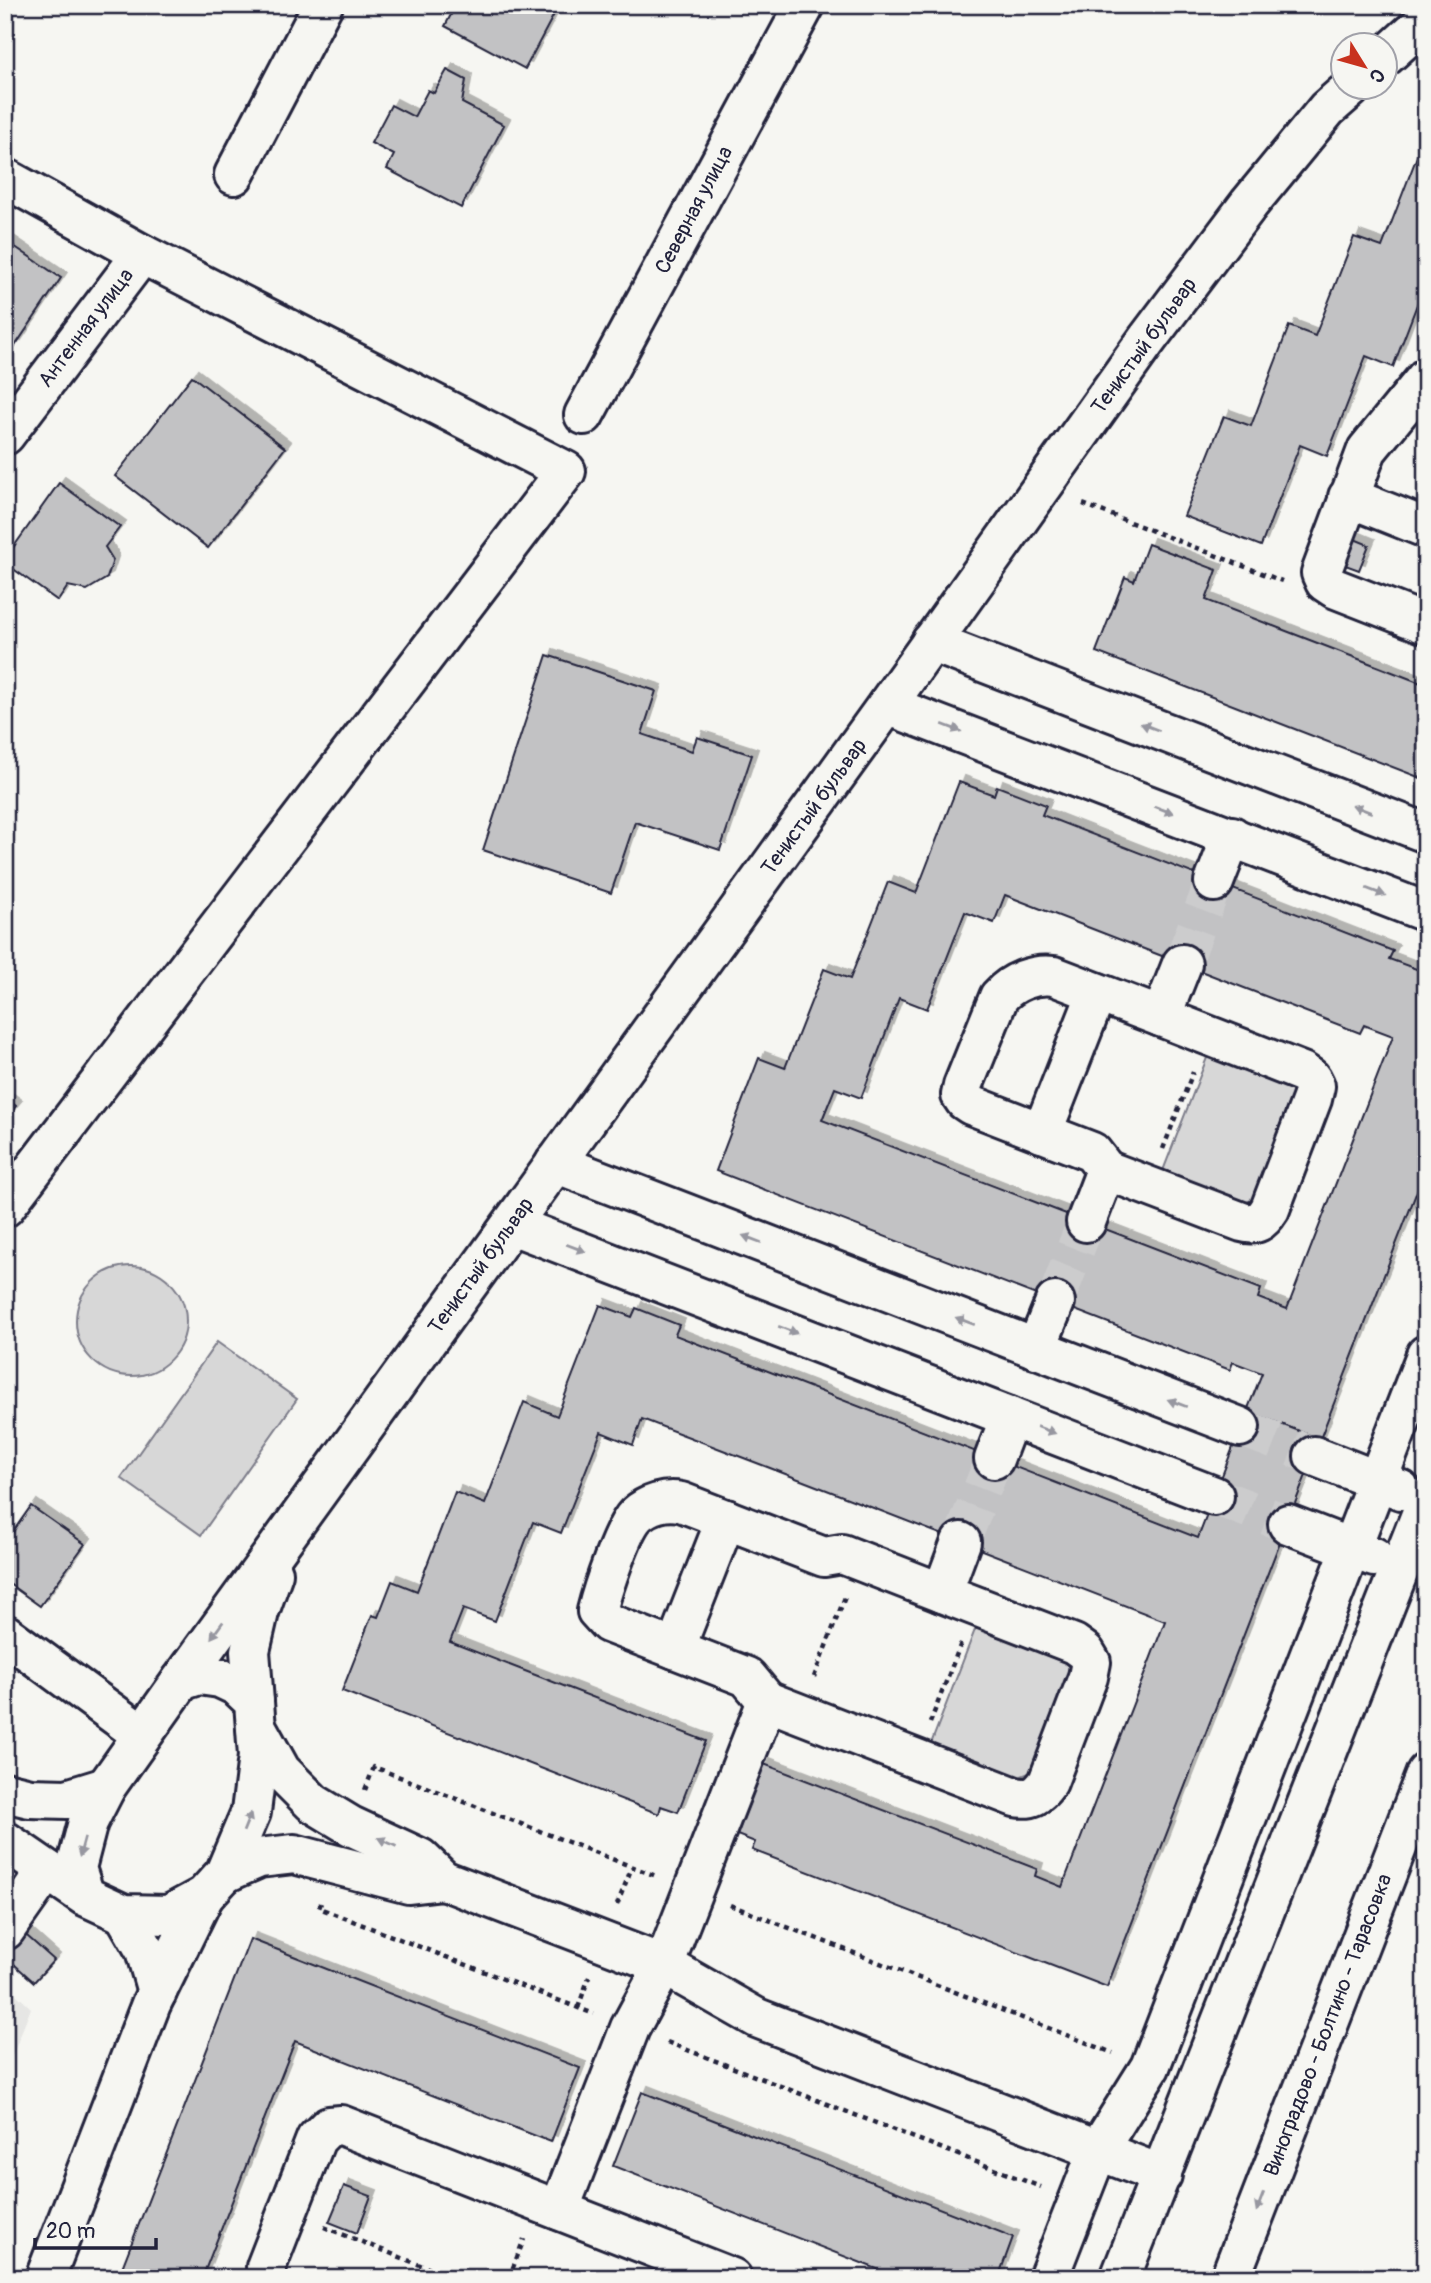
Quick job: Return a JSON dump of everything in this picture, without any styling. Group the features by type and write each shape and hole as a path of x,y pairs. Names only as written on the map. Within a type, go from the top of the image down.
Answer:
{"street":[{"path":"234,175 323,5"},
{"name":"Северная улица","path":"584,415 805,5"},
{"path":"1400,43 1426,20"},
{"name":"Тенистый бульвар","path":"85,1896 76,1868 88,1822 106,1787 141,1734 512,1225 1146,341 1248,204 1335,102"},
{"path":"5,178 142,254 566,471 5,1207"},
{"name":"Антенная улица","path":"5,435 142,254"},
{"path":"1426,378 1367,450 1321,573 1325,582 1334,588 1426,624"},
{"path":"1348,497 1426,527"},
{"path":"931,642 1426,833"},
{"path":"887,705 1426,912"},
{"path":"1214,882 1232,836"},
{"path":"1161,1017 1182,964"},
{"path":"1042,974 1097,993 1302,1072 1311,1078 1315,1086 1264,1220 1253,1225 1106,1170 1093,1152 965,1101 961,1095 995,1005 1004,990 1042,974"},
{"path":"1042,1133 1097,993"},
{"path":"555,1163 1240,1427"},
{"path":"1086,1222 1106,1170"},
{"path":"512,1225 1214,1496"},
{"path":"1036,1349 1055,1302"},
{"path":"1048,2278 1098,2150 1150,2067 1426,1355"},
{"path":"994,1459 1010,1417"},
{"path":"1120,2278 1426,1501 1314,1456"},
{"path":"669,1500 726,1519 824,1557 842,1554 1074,1644 1086,1652 1091,1662 1088,1677 1048,1782 1040,1794 1028,1799 1015,1797 783,1707 747,1677 608,1623 597,1611 627,1529 635,1516 646,1508 669,1500"},
{"path":"675,1649 726,1519"},
{"path":"1287,1524 1400,1568"},
{"name":"Тенистый бульвар","path":"45,2278 157,1992 251,1812 258,1756 250,1651 259,1612 286,1535"},
{"path":"959,1600 961,1542"},
{"path":"5,1634 141,1734"},
{"path":"181,1681 198,1675 220,1678 237,1686 255,1714 281,1771 313,1803 351,1826 420,1858 443,1880 664,1965 757,2018 1162,2175"},
{"path":"559,2210 630,2028 664,1965 693,1891 783,1707"},
{"name":"Виноградово - Болтино - Тарасовка","path":"1230,2278 1426,1773"},
{"path":"5,1792 30,1798 67,1799 106,1787"},
{"path":"5,1841 85,1896 124,1914 169,1915 214,1884 259,1858 294,1854 410,1884 443,1880"},
{"path":"5,1930 47,1870"},
{"path":"124,1914 145,1950 157,1992"},
{"path":"267,2278 266,2267 316,2139 329,2126 341,2125 732,2278"}],"path":[{"path":"1083,504 1286,582 1325,582"},
{"path":"1149,1186 1207,1035"},
{"path":"783,1707 859,1561"},
{"path":"916,1759 959,1600"},
{"path":"374,1767 1150,2067"},
{"path":"615,1910 632,1867"},
{"path":"320,1908 1078,2201"},
{"path":"578,2008 592,1969"},
{"path":"287,2213 453,2278"}],"shaded area":[{"path":"1210,1050 1287,1079 1296,1097 1256,1198 1238,1206 1161,1176"},
{"path":"131,1266 152,1270 170,1282 182,1300 186,1321 182,1342 170,1360 152,1372 131,1376 110,1372 92,1360 80,1342 76,1321 80,1300 92,1282 110,1270"},
{"path":"217,1342 297,1399 201,1535 121,1478"},
{"path":"978,1622 1061,1654 1072,1673 1034,1771 1012,1780 929,1749"},
{"path":"5,1984 31,2008 5,2074"}],"building":[{"path":"456,5 559,5 525,69 445,26"},
{"path":"447,70 466,80 462,103 504,125 461,208 387,169 394,155 371,143 391,105 414,117 428,90 434,93"},
{"path":"1421,146 1426,148 1426,281 1393,367 1366,356 1327,456 1300,445 1261,546 1184,516 1224,416 1251,426 1289,326 1315,336 1354,237 1382,247"},
{"path":"5,240 61,278 15,346 5,339"},
{"path":"192,376 285,448 208,548 115,476"},
{"path":"59,483 120,527 105,547 113,560 107,578 87,590 68,586 58,601 5,563 5,559"},
{"path":"1347,536 1369,545 1359,570 1337,562"},
{"path":"1148,544 1217,570 1206,600 1426,685 1426,780 1096,652 1125,577 1134,581"},
{"path":"547,655 656,691 642,734 692,751 697,737 752,755 720,850 635,822 611,893 483,850"},
{"path":"959,782 994,795 997,786 1046,805 1042,815 1393,951 1389,959 1419,970 1426,952 1426,1168 1320,1439 1247,1411 1262,1373 1233,1362 1230,1370 716,1171 759,1058 785,1068 824,969 850,979 888,882 916,893","holes":["1005,895 1360,1033 1364,1025 1393,1036 1287,1309 1258,1298 1261,1289 822,1120 835,1088 861,1098 899,998 927,1009 965,912 994,923"]},
{"path":"5,1098 16,1106 5,1119"},
{"path":"600,1305 632,1317 636,1308 679,1325 675,1335 1198,1538 1247,1411 1320,1439 1107,1987 752,1850 755,1842 737,1835 764,1764 1037,1869 1035,1876 1062,1887 1165,1621 770,1468 642,1419 633,1445 601,1432 561,1533 533,1522 495,1621 463,1609 450,1642 706,1741 678,1812 661,1806 659,1814 342,1691 372,1615 378,1617 392,1581 417,1591 455,1492 485,1504 524,1402 557,1416"},
{"path":"31,1506 85,1544 40,1606 5,1581 5,1543"},
{"path":"18,1928 54,1960 34,1982 5,1956 5,1942"},
{"path":"250,1939 580,2068 551,2142 295,2041 202,2278 118,2278"},
{"path":"642,2092 1013,2237 998,2278 900,2278 613,2166"},
{"path":"344,2186 371,2196 357,2233 329,2222"}],"tunnel":[{"path":"1182,964 1214,882"},
{"path":"1055,1302 1086,1222"},
{"path":"1240,1427 1314,1456"},
{"path":"961,1542 994,1459"},
{"path":"1214,1496 1288,1524"}]}
